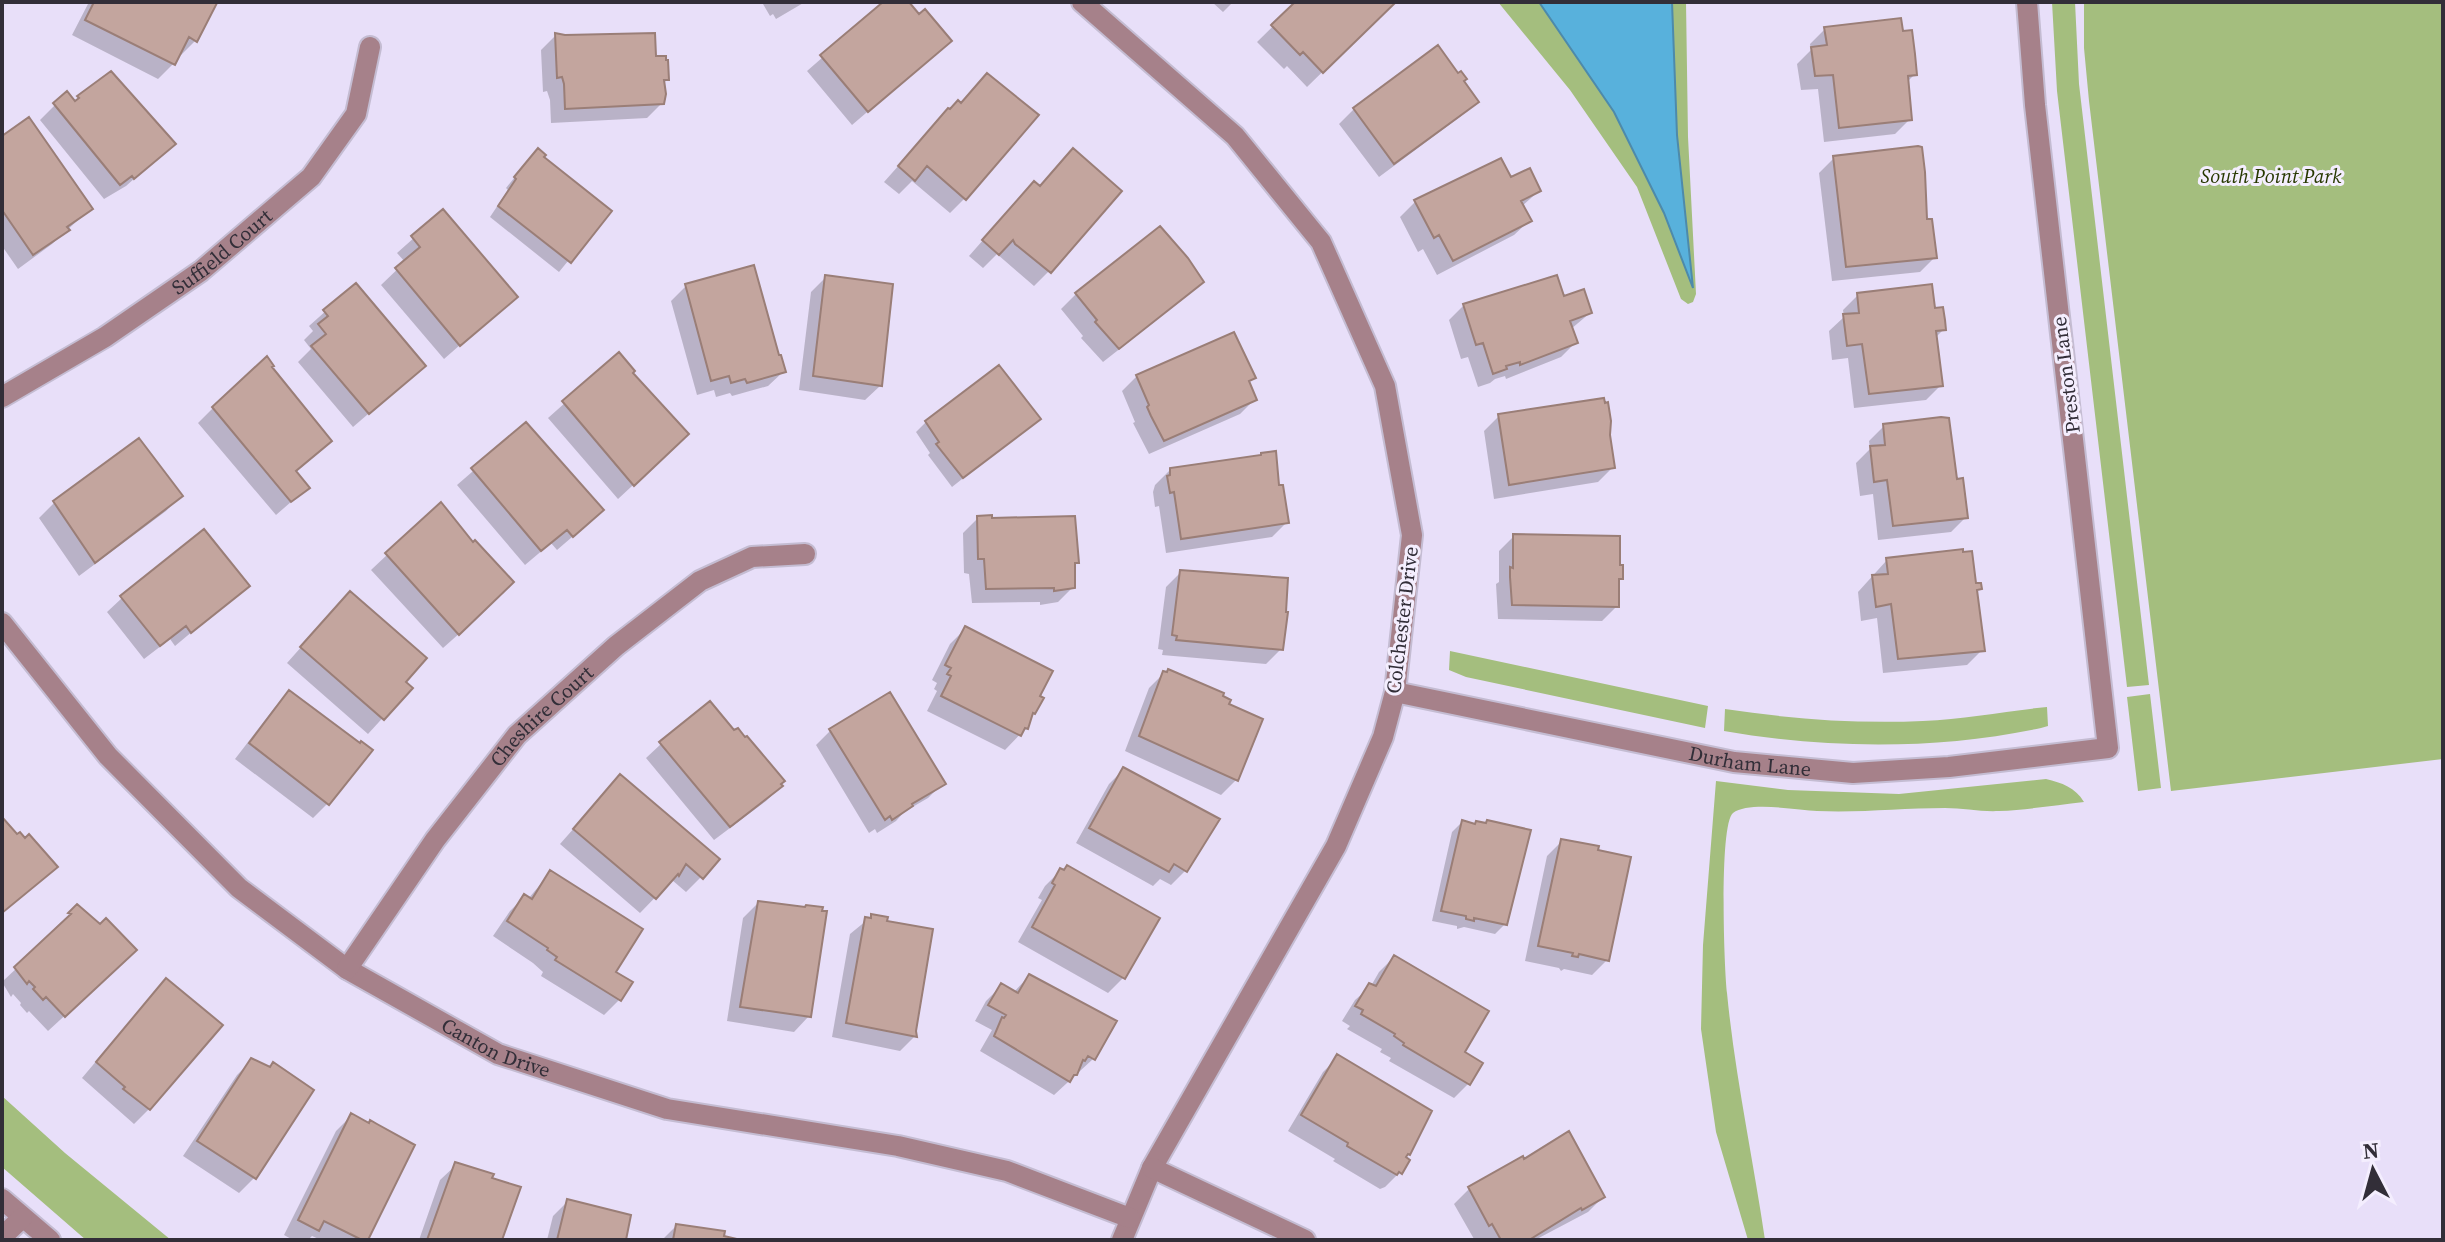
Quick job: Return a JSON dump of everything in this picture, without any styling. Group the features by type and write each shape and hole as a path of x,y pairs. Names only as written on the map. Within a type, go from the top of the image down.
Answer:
{"street":[{"name":"Colchester Drive","path":"1082,2 1235,136 1321,242 1385,386 1412,535 1395,692 1383,737 1336,846 1152,1168 1122,1240"},
{"name":"Preston Lane","path":"2027,2 2035,105 2108,748"},
{"name":"Suffield Court","path":"2,397 105,337 201,271 311,177 356,114 370,47"},
{"name":"Cheshire Court","path":"347,969 435,840 517,735 616,646 700,581 752,557 805,554"},
{"name":"Canton Drive","path":"2,623 108,756 239,888 347,969 498,1054 667,1109 898,1146 995,1168 1130,1218"},
{"name":"Durham Lane","path":"1395,692 1734,762 1853,773 1949,767 2108,748"},
{"path":"1152,1168 1305,1240"},
{"path":"2,1199 50,1240"},
{"path":"2,1237 22,1218"}],"green space":[{"path":"1498,2 1539,2 1548,12 1614,112 1664,213 1692,284 1677,135 1671,10 1672,2 1686,2 1688,137 1696,294 1693,302 1688,304 1681,299 1637,187 1570,90"},
{"path":"2052,2 2075,2 2079,84 2149,685 2127,687 2057,91"},
{"name":"South Point Park","path":"2084,2 2443,2 2443,759 2171,791 2089,101"},
{"path":"1450,651 1708,706 1705,728 1466,677 1449,670"},
{"path":"2150,694 2161,788 2138,791 2127,697"},
{"path":"2047,707 2048,726 2002,735 1923,743 1842,744 1724,731 1725,709 1824,720 1898,722 1954,719"},
{"path":"2046,779 2068,786 2084,802 1999,811 1945,808 1833,811 1750,807 1733,813 1724,868 1726,979 1730,1024 1765,1240 1748,1240 1716,1132 1701,1029 1703,945 1716,781 1788,790 1899,794"},
{"path":"2,1096 65,1153 171,1240 86,1240 2,1167"}],"water":[{"path":"1539,2 1672,2 1677,135 1693,288 1664,213 1614,112"}],"building":[{"path":"94,2 217,3 197,42 189,37 175,65 85,20"},
{"path":"883,2 909,2 919,14 925,9 952,41 868,112 820,55"},
{"path":"1295,2 1396,2 1323,73 1271,25"},
{"path":"1901,18 1903,31 1912,30 1915,54 1917,75 1908,76 1912,120 1839,128 1833,75 1815,76 1811,47 1827,45 1824,27"},
{"path":"555,33 655,33 656,56 666,56 668,60 669,80 664,80 664,104 565,109 564,84 562,77 557,78"},
{"path":"1438,45 1458,73 1461,71 1467,79 1464,81 1479,102 1394,164 1353,108"},
{"path":"111,71 176,144 134,179 132,176 120,185 53,103 67,91 75,101 79,98 77,96"},
{"path":"987,73 1039,115 966,200 927,166 915,181 898,166 948,108 958,100 961,103"},
{"path":"29,117 93,209 67,227 70,230 33,255 2,210 2,136"},
{"path":"1922,147 1927,219 1932,219 1937,258 1846,267 1833,156"},
{"path":"538,148 546,155 544,157 612,211 571,263 498,206 516,179 514,177"},
{"path":"1073,148 1122,191 1051,273 1013,240 999,255 982,240 1034,181 1040,186"},
{"path":"1501,158 1511,177 1530,168 1541,191 1521,201 1532,221 1453,261 1439,235 1434,238 1414,200"},
{"path":"443,209 518,297 460,346 395,268 420,247 411,236"},
{"path":"1160,226 1204,282 1119,349 1075,293"},
{"path":"754,265 786,372 747,383 745,379 731,383 729,376 711,381 685,284"},
{"path":"825,275 893,284 882,386 813,376"},
{"path":"1557,275 1564,296 1584,289 1592,313 1570,321 1578,343 1520,365 1520,362 1506,366 1507,369 1493,374 1483,343 1476,345 1463,304"},
{"path":"356,283 426,366 369,414 311,346 326,334 318,324 328,316 323,310"},
{"path":"1932,284 1935,308 1943,307 1945,320 1946,330 1936,331 1943,386 1869,394 1862,344 1847,346 1843,314 1859,313 1857,293"},
{"path":"1234,332 1256,378 1249,381 1257,400 1164,441 1136,375"},
{"path":"619,352 635,371 633,373 689,434 634,486 562,401"},
{"path":"267,356 272,367 332,441 296,471 310,488 291,502 212,407"},
{"path":"999,365 1041,419 963,478 936,444 939,442 925,421"},
{"path":"1604,398 1605,403 1608,402 1611,421 1615,468 1509,485 1498,414"},
{"path":"1949,418 1957,479 1963,478 1968,518 1893,526 1887,480 1874,482 1870,446 1885,445 1883,424"},
{"path":"526,422 604,510 573,537 567,530 541,551 471,468"},
{"path":"139,438 183,496 95,563 53,501"},
{"path":"1276,451 1279,485 1283,485 1289,523 1181,539 1174,492 1170,493 1167,476 1170,475 1170,468"},
{"path":"441,502 473,542 475,540 514,582 459,635 385,553"},
{"path":"992,515 992,518 1075,516 1079,563 1075,563 1075,588 1054,591 1054,588 986,589 984,559 978,559 977,516"},
{"path":"204,529 250,586 191,633 186,626 160,646 120,596"},
{"path":"1513,534 1620,536 1623,579 1619,579 1619,607 1512,605 1510,567 1513,568"},
{"path":"1963,549 1963,552 1972,551 1976,583 1981,583 1982,589 1977,590 1985,651 1898,659 1891,604 1876,607 1872,575 1888,574 1886,558"},
{"path":"1180,570 1288,578 1283,650 1176,640 1177,636 1172,635"},
{"path":"350,591 427,658 406,682 413,688 384,720 300,647"},
{"path":"965,626 1053,671 1040,696 1044,698 1021,736 941,696 951,676 947,674 951,668 945,665"},
{"path":"1168,669 1224,693 1223,696 1231,700 1229,704 1263,719 1238,781 1139,736 1163,671 1167,672"},
{"path":"289,690 373,750 329,805 249,743"},
{"path":"890,692 946,784 892,820 890,816 885,820 829,729"},
{"path":"710,701 734,730 738,728 747,736 785,781 781,784 783,786 730,827 659,742"},
{"path":"1123,767 1220,819 1187,872 1174,864 1169,872 1089,828"},
{"path":"620,774 720,859 703,879 686,864 679,876 656,899 573,829"},
{"path":"2,817 17,834 20,832 25,838 29,834 58,867 2,913"},
{"path":"1462,820 1475,824 1476,821 1486,823 1487,820 1531,830 1507,925 1474,918 1474,921 1466,919 1466,916 1441,911"},
{"path":"1561,839 1599,846 1598,850 1631,857 1609,961 1579,954 1578,957 1572,956 1573,953 1538,946"},
{"path":"1067,865 1160,918 1125,979 1032,927 1055,885 1052,883 1060,868 1064,870"},
{"path":"550,870 643,929 616,972 633,982 621,1001 555,960 557,957 548,948 507,921 524,894 532,899"},
{"path":"758,901 823,907 822,911 827,911 811,1017 740,1007"},
{"path":"77,904 100,924 106,918 137,950 65,1017 46,997 43,1000 33,989 35,987 29,981 27,984 14,967 71,914 68,913"},
{"path":"871,914 888,917 887,921 933,929 917,1037 846,1023 865,917 871,918"},
{"path":"1394,955 1489,1011 1465,1052 1483,1063 1470,1085 1403,1045 1395,1034 1361,1014 1363,1010 1355,1006 1369,983 1376,986"},
{"path":"1029,974 1117,1021 1095,1060 1088,1056 1083,1060 1077,1075 1070,1082 994,1036 1002,1017 1006,1015 988,1005 1001,983 1018,993"},
{"path":"166,978 223,1025 150,1110 96,1062"},
{"path":"1337,1054 1432,1111 1410,1155 1406,1157 1410,1160 1402,1174 1399,1172 1397,1175 1347,1146 1348,1143 1301,1115"},
{"path":"251,1058 270,1067 273,1062 314,1090 256,1179 197,1141"},
{"path":"351,1113 415,1145 368,1240 324,1221 319,1231 298,1220"},
{"path":"1569,1131 1605,1197 1529,1240 1501,1240 1492,1224 1489,1226 1468,1187 1523,1156 1524,1159"},
{"path":"455,1162 494,1174 492,1178 521,1187 502,1240 427,1240"},
{"path":"567,1199 631,1215 626,1240 557,1240"},
{"path":"676,1224 725,1231 724,1236 741,1240 673,1240"}]}
